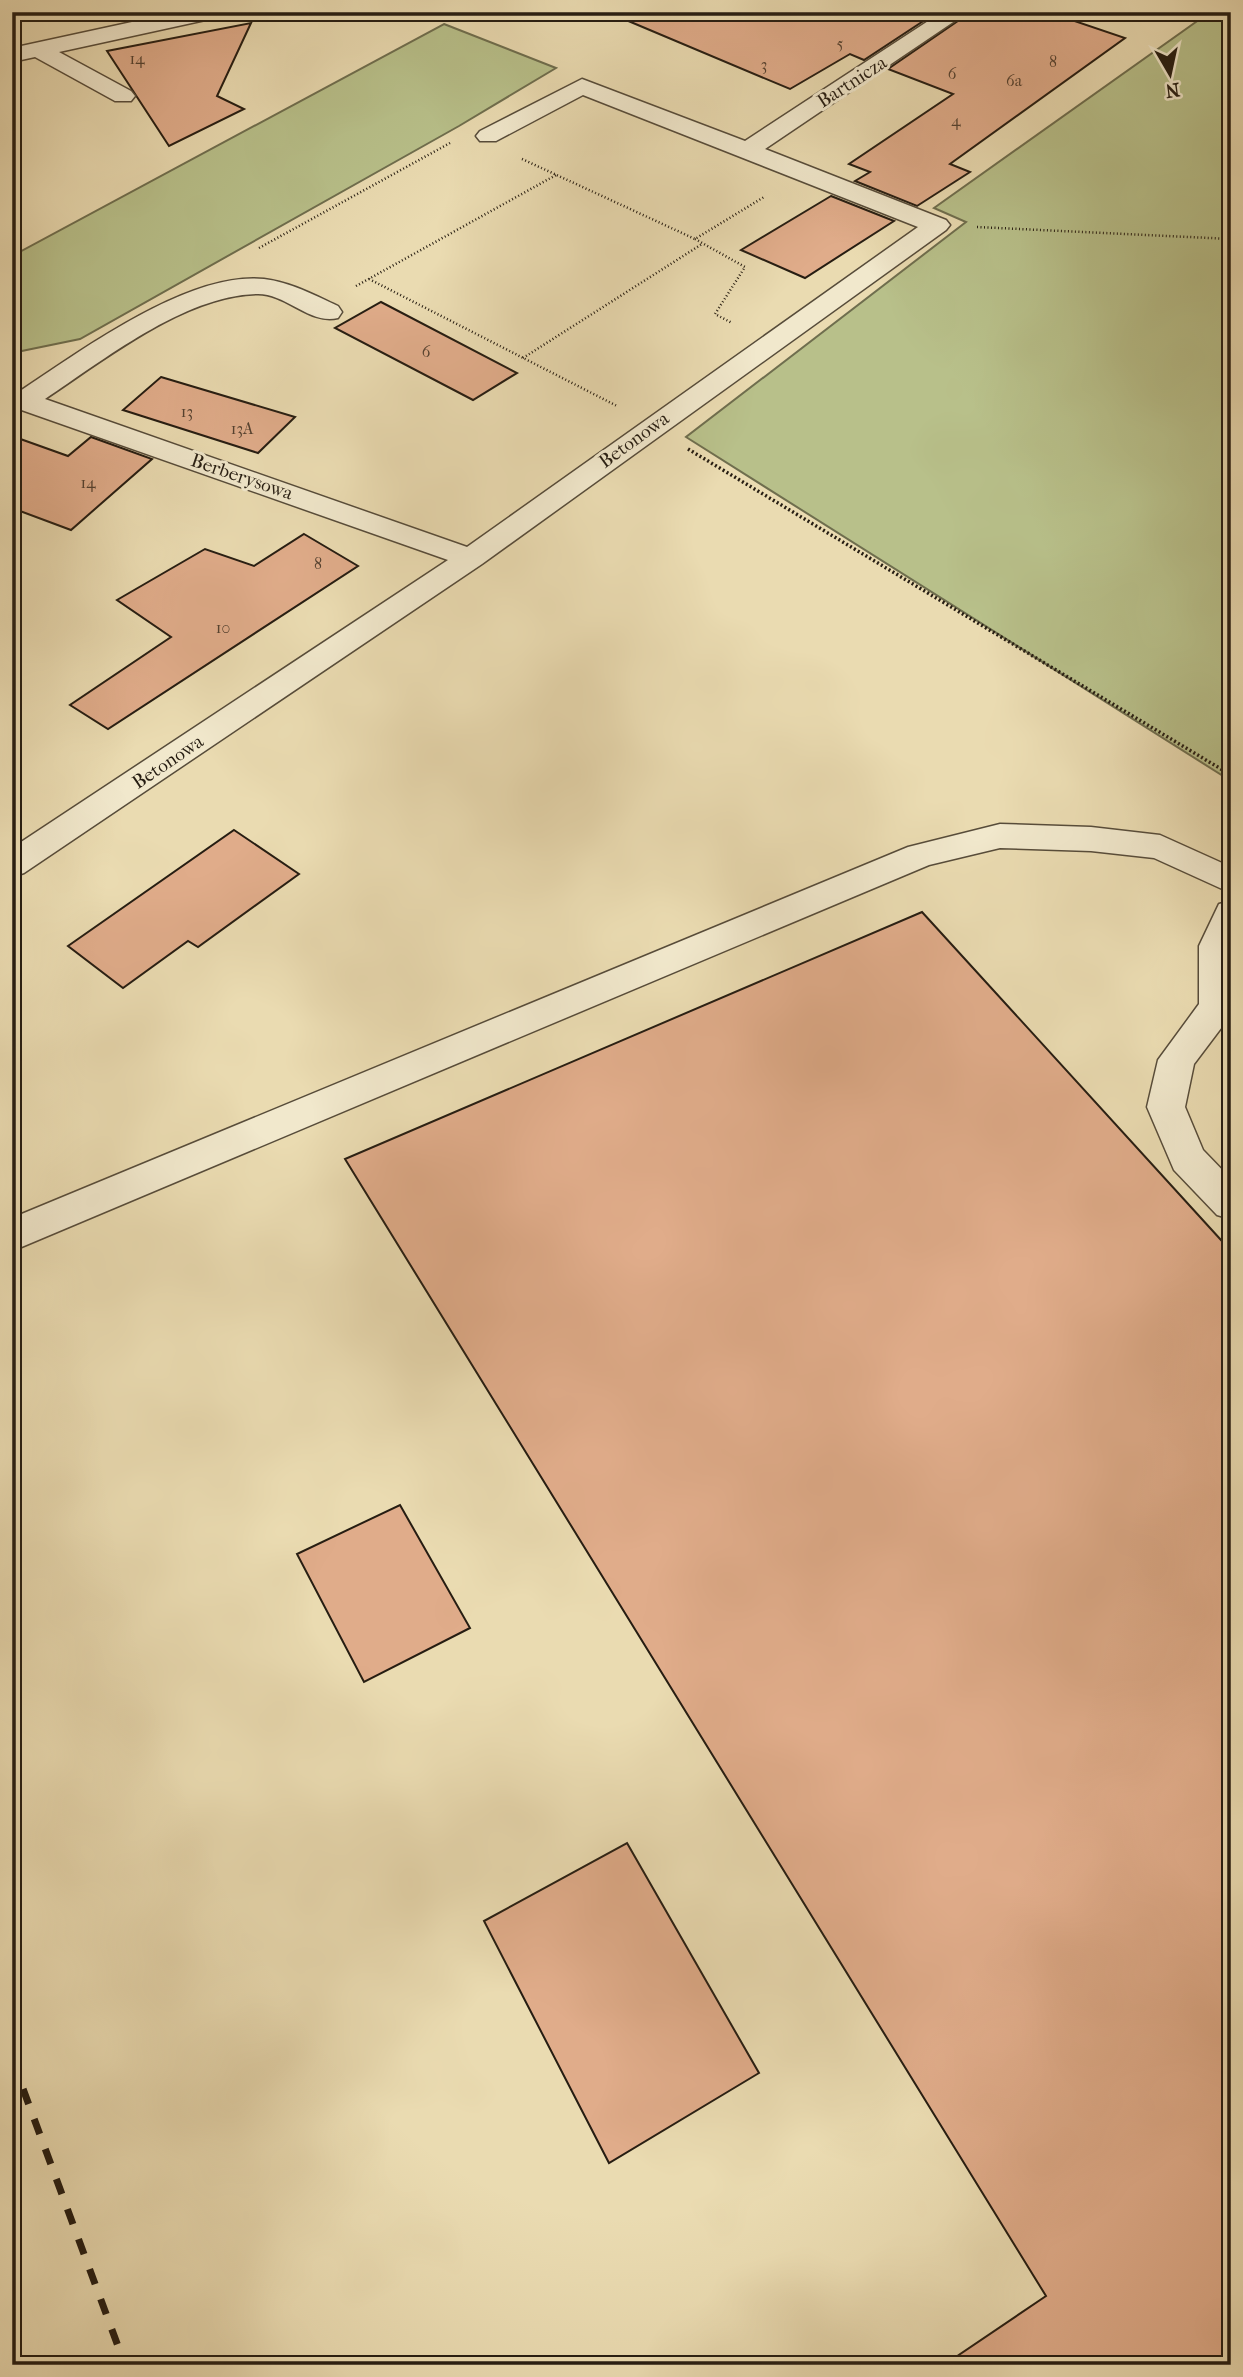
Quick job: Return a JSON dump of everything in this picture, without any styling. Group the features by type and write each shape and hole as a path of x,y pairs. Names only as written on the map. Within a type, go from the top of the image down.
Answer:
{"street":[{"path":"12,55 210,12"},
{"name":"Bartnicza","path":"746,151 957,12"},
{"path":"39,50 123,96"},
{"path":"488,136 582,86 937,225"},
{"name":"Betonowa","path":"12,866 471,558 937,225"},
{"path":"18,399 159,317 209,292 258,286 278,289 329,312"},
{"name":"Berberysowa","path":"18,399 471,558"},
{"path":"12,1235 920,856 1000,836 1091,839 1160,847 1231,881"},
{"path":"1231,913 1217,946 1217,1007 1176,1060 1166,1107 1186,1159 1231,1204"}],"path":[{"path":"271,254 259,248 461,137"},
{"path":"515,156 695,239 745,267 715,314 771,343"},
{"path":"695,239 804,173"},
{"path":"352,288 556,175"},
{"path":"937,225 1231,239"},
{"path":"523,358 702,244"},
{"path":"368,279 625,410"},
{"path":"652,427 1231,775"}],"green space":[{"path":"1210,12 1231,12 1231,781 686,437 966,222 934,208"},
{"path":"444,24 556,68 459,126 80,339 12,353 12,256"}],"building":[{"path":"607,12 937,12 864,60 850,54 790,89"},
{"path":"971,12 1048,12 1125,38 950,164 970,172 917,206 855,181 870,172 849,164 953,94 888,69"},
{"path":"251,23 217,96 244,109 169,146 107,51"},
{"path":"831,196 894,221 805,278 741,250"},
{"path":"381,302 517,373 473,400 335,328"},
{"path":"161,377 295,417 258,453 123,410"},
{"path":"12,436 68,456 91,437 152,459 71,530 12,508"},
{"path":"304,534 358,566 108,729 70,705 171,637 117,600 205,549 254,566"},
{"path":"234,830 299,874 198,947 188,941 123,988 68,946"},
{"path":"922,912 1231,1251 1231,2365 944,2365 1046,2296 345,1159"},
{"path":"400,1505 470,1628 364,1682 297,1554"},
{"path":"627,1843 759,2073 609,2163 484,1921"}],"railway":[{"path":"12,2059 125,2365"}]}
